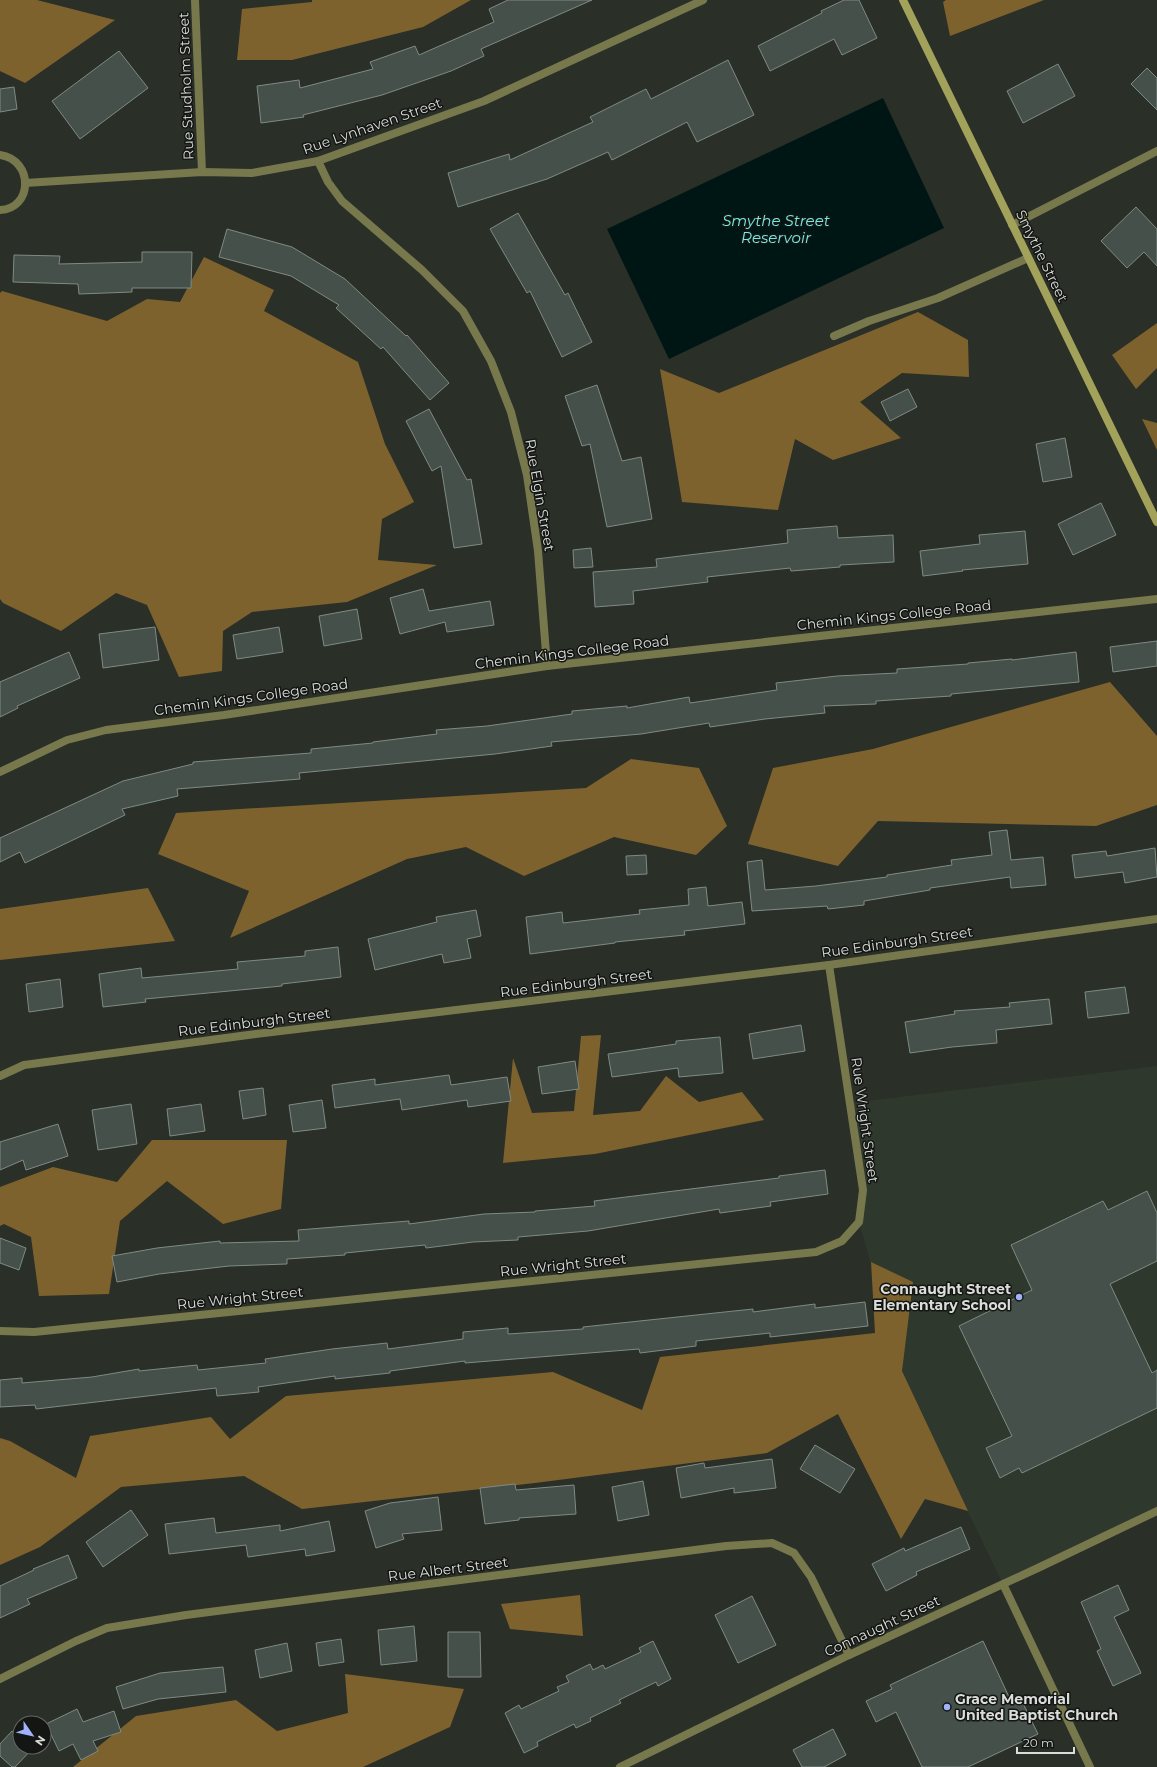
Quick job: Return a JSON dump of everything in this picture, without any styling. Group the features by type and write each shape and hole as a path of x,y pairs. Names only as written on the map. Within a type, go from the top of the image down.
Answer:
{"main road":[{"name":"Smythe Street","path":"903,0 1157,522"}],"street":[{"name":"Rue Studholm Street","path":"195,0 202,172"},
{"name":"Rue Lynhaven Street","path":"25,183 202,172 252,173 318,161 484,101 703,0"},
{"path":"1012,225 1157,151"},
{"path":"0,155 14,160 20,166 24,174 25,183 24,192 19,200 12,206 0,210"},
{"name":"Rue Elgin Street","path":"318,161 328,182 342,201 422,270 463,311 491,361 511,412 527,475 538,551 547,666"},
{"path":"834,336 869,321 938,298 1028,258"},
{"name":"Chemin Kings College Road","path":"0,772 66,740 106,730 224,715 547,666 1157,599"},
{"name":"Rue Edinburgh Street","path":"0,1076 24,1065 256,1034 829,965 1157,920"},
{"name":"Rue Wright Street","path":"0,1331 34,1332 800,1254 816,1252 842,1241 859,1222 863,1190 829,965"},
{"name":"Connaught Street","path":"620,1767 849,1655 1157,1511"},
{"name":"Rue Albert Street","path":"0,1679 76,1641 107,1628 186,1615 726,1546 772,1543 794,1553 812,1577 849,1655"},
{"path":"1003,1584 1090,1767"}],"shaded area":[{"path":"0,0 37,0 115,20 25,83 0,71"},
{"path":"312,0 471,0 423,27 292,60 237,60 242,9 312,2"},
{"path":"946,0 1044,0 950,36 943,2"},
{"path":"204,257 274,290 264,311 358,362 385,444 414,502 382,519 378,560 437,565 347,602 252,612 223,631 222,671 179,677 147,605 116,593 61,631 3,603 0,599 0,293 2,291 107,321 147,299 180,302"},
{"path":"918,312 968,340 969,377 902,373 860,402 901,438 833,460 795,439 778,510 682,502 660,369 719,393"},
{"path":"1157,323 1157,368 1136,389 1112,355"},
{"path":"1142,419 1157,423 1157,450"},
{"path":"1110,682 1157,736 1157,805 1096,826 878,821 838,866 748,844 773,768 873,749"},
{"path":"631,759 699,768 727,826 696,855 614,837 524,876 466,847 407,859 230,938 249,891 158,854 176,813 586,788"},
{"path":"148,888 175,941 0,960 0,909"},
{"path":"601,1035 593,1115 640,1111 666,1076 699,1102 742,1092 764,1120 595,1154 503,1163 513,1058 532,1113 574,1111 581,1036"},
{"name":"Connaught Street Elementary School","path":"1157,1066 1157,1511 1003,1584 923,1420 902,1371 859,1222 863,1190 850,1103"},
{"path":"152,1140 287,1140 281,1209 223,1224 167,1181 120,1221 109,1294 39,1296 31,1237 4,1224 0,1226 0,1187 53,1167 117,1182"},
{"path":"871,1262 913,1282 902,1371 968,1511 925,1499 901,1539 838,1414 767,1453 535,1483 302,1509 244,1476 121,1487 40,1547 0,1565 0,1438 10,1441 76,1478 90,1436 211,1417 230,1439 286,1396 553,1372 642,1410 660,1357 875,1333"},
{"path":"580,1595 583,1636 510,1629 501,1604"},
{"path":"345,1674 464,1689 450,1727 363,1767 73,1767 136,1716 236,1700 277,1731 348,1713"}],"water":[{"name":"Smythe Street Reservoir","path":"883,98 944,228 669,359 607,229"}],"building":[{"path":"508,0 592,0 481,49 484,56 451,71 382,95 303,115 304,117 261,123 257,86 299,80 300,88 373,69 370,62 415,46 419,55 494,22 489,9"},
{"path":"844,0 859,0 877,38 842,55 834,39 770,71 758,46"},
{"path":"119,51 148,88 80,139 52,101"},
{"path":"728,60 754,115 697,142 687,122 612,160 608,152 547,179 458,207 448,173 509,154 510,160 593,122 590,117 646,89 651,99"},
{"path":"1058,64 1075,96 1023,123 1007,91"},
{"path":"1147,68 1157,78 1157,110 1131,84"},
{"path":"14,87 17,109 0,112 0,89"},
{"path":"1136,207 1157,229 1157,266 1144,252 1127,268 1101,241"},
{"path":"518,213 565,295 568,293 592,342 562,357 530,291 527,293 490,229"},
{"path":"227,229 292,247 345,279 406,336 407,335 449,383 430,400 383,347 381,349 336,308 339,305 291,276 219,257"},
{"path":"142,252 192,252 191,288 132,288 132,292 79,294 78,284 13,282 14,255 60,256 59,264 142,262"},
{"path":"597,385 622,461 641,457 652,519 607,527 590,444 582,446 565,396"},
{"path":"908,389 917,407 890,421 881,402"},
{"path":"429,409 467,480 471,479 482,544 454,548 441,466 432,471 406,421"},
{"path":"1065,438 1072,477 1043,482 1036,444"},
{"path":"1101,503 1116,535 1073,555 1058,524"},
{"path":"837,526 838,538 893,535 894,562 840,565 840,567 791,571 790,568 707,577 708,582 633,591 634,604 595,607 593,572 657,567 656,559 788,543 787,530"},
{"path":"1025,531 1028,564 962,570 963,571 923,576 920,551 980,544 979,535"},
{"path":"591,548 593,567 574,568 573,550"},
{"path":"423,589 429,611 490,601 494,625 447,632 445,622 400,634 390,598"},
{"path":"357,609 362,639 324,646 319,616"},
{"path":"155,627 159,660 103,668 99,634"},
{"path":"279,627 283,652 237,659 233,635"},
{"path":"1157,641 1157,666 1113,672 1110,647"},
{"path":"69,652 80,678 17,706 18,708 0,717 0,682"},
{"path":"1076,652 1079,682 951,694 951,696 876,701 876,704 824,706 825,713 765,719 710,727 709,723 641,734 551,742 552,746 495,754 299,773 300,779 177,789 178,796 122,809 125,815 25,863 20,852 0,862 0,838 123,781 193,764 193,762 311,753 311,749 373,743 437,734 436,730 487,726 572,714 572,711 627,706 627,708 689,697 690,703 777,690 776,683 837,676 897,673 897,669 1012,660"},
{"path":"1007,830 1011,860 1043,857 1046,885 1011,888 1010,877 930,888 930,890 864,901 864,905 828,909 827,906 752,911 747,862 762,860 765,890 816,886 887,877 887,875 952,865 951,860 992,855 989,832"},
{"path":"1155,848 1157,877 1125,883 1123,872 1075,878 1072,855 1106,851 1107,856"},
{"path":"646,855 647,874 627,875 626,856"},
{"path":"706,887 708,906 742,902 745,924 684,931 685,935 615,942 530,954 526,917 562,912 563,923 640,914 639,910 689,905 688,889"},
{"path":"476,910 481,936 467,939 471,958 444,963 442,954 375,970 368,939 437,922 436,917"},
{"path":"338,947 341,977 282,984 282,986 145,999 146,1002 103,1007 99,974 141,968 142,978 238,969 237,962 305,956 305,951"},
{"path":"60,979 63,1007 29,1012 26,984"},
{"path":"1125,987 1129,1013 1088,1018 1085,992"},
{"path":"1049,999 1052,1024 996,1030 997,1043 910,1053 905,1022 955,1014 954,1011 1010,1007 1009,1003"},
{"path":"801,1025 805,1051 753,1059 749,1034"},
{"path":"720,1037 723,1073 679,1077 678,1068 612,1077 608,1054 676,1044 676,1041"},
{"path":"575,1061 579,1089 542,1094 538,1067"},
{"path":"449,1075 451,1085 507,1077 511,1101 468,1107 467,1100 402,1110 400,1099 335,1108 332,1085 375,1079 375,1085"},
{"path":"263,1088 266,1115 243,1119 239,1091"},
{"path":"322,1100 326,1128 293,1132 289,1105"},
{"path":"131,1104 137,1144 98,1150 92,1110"},
{"path":"201,1104 205,1131 170,1136 167,1109"},
{"path":"58,1124 68,1156 26,1170 23,1160 0,1170 0,1142"},
{"path":"825,1170 828,1194 770,1202 771,1206 720,1213 719,1209 588,1231 518,1237 518,1240 473,1242 426,1248 425,1245 345,1253 345,1255 287,1259 287,1264 229,1266 159,1274 117,1282 112,1256 157,1248 220,1241 220,1243 299,1241 298,1230 409,1221 409,1224 484,1214 535,1212 595,1206 594,1201 779,1178 779,1176"},
{"name":"Connaught Street Elementary School","path":"1147,1191 1157,1213 1157,1261 1110,1284 1152,1373 1157,1370 1157,1408 1022,1473 1019,1468 1000,1478 986,1448 1012,1436 959,1326 1032,1290 1011,1245 1103,1201 1108,1210"},
{"path":"0,1238 26,1248 19,1270 0,1263"},
{"path":"865,1302 868,1326 770,1337 770,1333 696,1341 696,1346 640,1353 639,1349 465,1363 465,1361 390,1371 390,1373 335,1379 335,1376 258,1387 259,1392 217,1396 216,1388 36,1409 35,1405 0,1407 0,1380 22,1378 22,1383 92,1377 139,1369 139,1371 197,1365 198,1370 266,1363 265,1359 332,1349 387,1343 388,1349 463,1339 463,1332 508,1328 508,1334 583,1329 583,1327 753,1309 753,1312 815,1304 815,1308"},
{"path":"815,1445 855,1469 840,1493 800,1469"},
{"path":"772,1459 776,1488 734,1493 734,1488 681,1498 676,1468 704,1463 705,1468"},
{"path":"643,1481 649,1515 618,1521 612,1487"},
{"path":"515,1484 516,1490 574,1485 576,1514 519,1518 519,1520 485,1524 480,1488"},
{"path":"438,1497 442,1530 402,1534 404,1539 376,1548 365,1511 390,1503"},
{"path":"131,1510 148,1535 103,1567 86,1542"},
{"path":"214,1518 216,1533 280,1525 280,1531 329,1521 335,1551 306,1556 305,1549 248,1557 246,1545 169,1554 165,1524"},
{"path":"961,1527 970,1549 916,1572 917,1575 886,1591 872,1564 904,1548 905,1551"},
{"path":"68,1555 77,1578 27,1599 30,1604 0,1618 0,1586 34,1570 33,1569"},
{"path":"1118,1585 1129,1610 1114,1617 1141,1673 1113,1686 1097,1651 1101,1649 1081,1602"},
{"path":"752,1596 776,1645 738,1663 715,1615"},
{"path":"414,1626 417,1661 381,1665 378,1630"},
{"path":"448,1632 480,1632 481,1677 448,1677"},
{"path":"341,1639 344,1662 319,1666 316,1643"},
{"path":"653,1641 671,1679 658,1686 656,1682 619,1700 621,1703 590,1718 591,1721 576,1728 574,1724 537,1742 538,1746 524,1753 505,1713 519,1705 521,1709 559,1691 557,1687 569,1682 566,1676 590,1664 593,1670 603,1665 605,1669 641,1652 639,1648"},
{"name":"Grace Memorial United Baptist Church","path":"983,1641 1010,1699 1019,1695 1038,1734 968,1767 922,1767 896,1712 876,1722 866,1701 892,1689 890,1685"},
{"path":"287,1643 292,1671 260,1678 255,1650"},
{"path":"223,1667 226,1692 158,1699 123,1709 116,1687 160,1673"},
{"path":"77,1709 83,1722 114,1711 121,1732 93,1741 98,1751 81,1760 73,1744 59,1751 52,1736 52,1721"},
{"path":"833,1729 846,1755 824,1767 802,1767 793,1750"},
{"path":"12,1731 12,1755 26,1755 15,1767 12,1767 0,1756 0,1744"}],"place":[{"name":"Connaught Street Elementary School","path":"1019,1297"},
{"name":"Grace Memorial United Baptist Church","path":"947,1707"}]}
